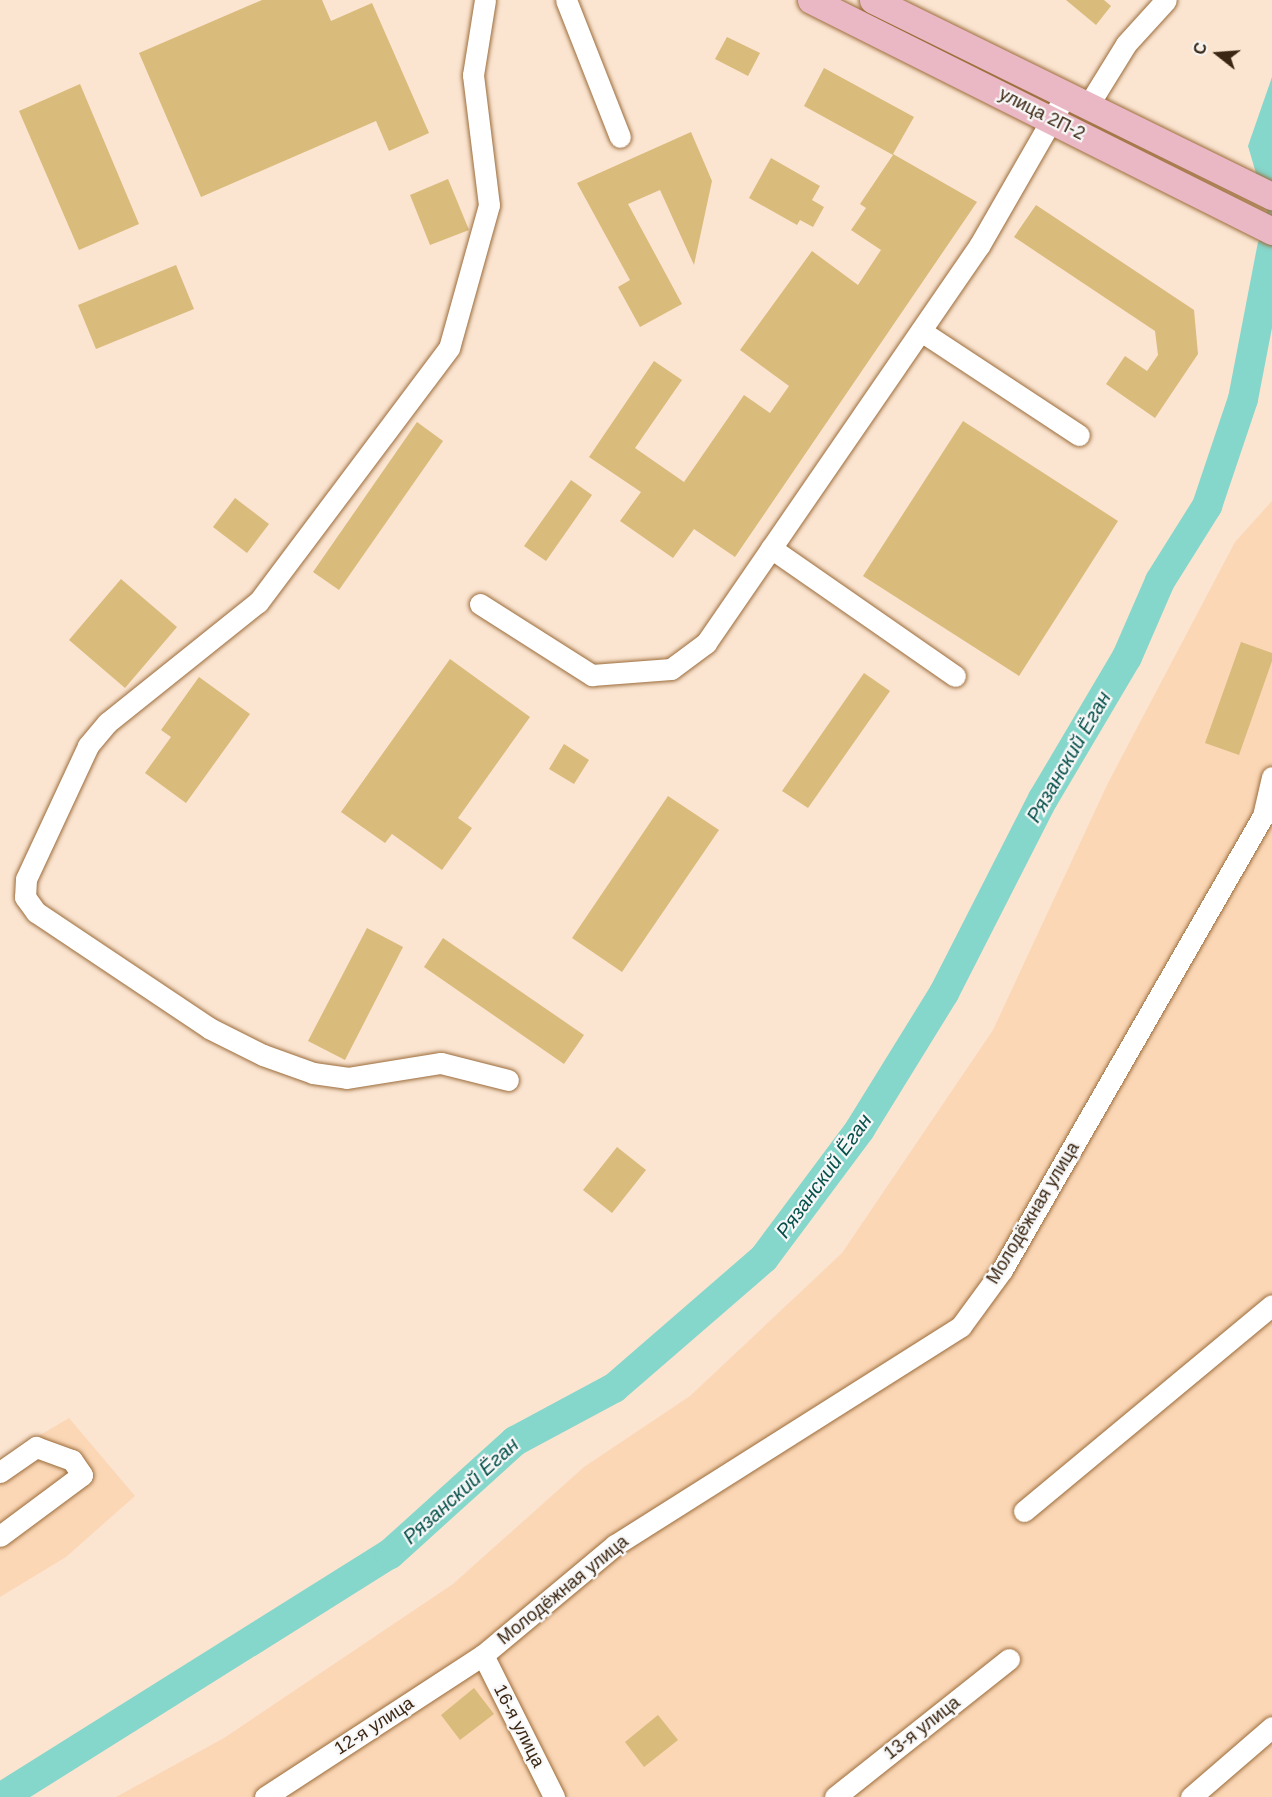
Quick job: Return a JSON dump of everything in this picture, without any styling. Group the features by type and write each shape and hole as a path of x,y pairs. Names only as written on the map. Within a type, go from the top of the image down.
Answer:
{"main road":[{"name":"улица 2П-2","path":"811,0 1052,118 1272,231"},
{"name":"улица 2П-2","path":"873,0 1211,163 1272,196"}],"street":[{"path":"485,0 473,75 489,205 449,348 258,602 107,723 88,746 26,879 25,897 36,912 208,1028 263,1055 313,1073 347,1078 441,1064 508,1080"},
{"path":"566,0 620,136"},
{"path":"480,604 592,675 671,669 706,643 979,246 1052,118 1078,99 1166,0"},
{"path":"921,331 1079,435"},
{"path":"771,548 955,676"},
{"name":"Молодёжная улица","path":"483,1655 615,1545 961,1326 1002,1270 1263,816 1272,777"},
{"path":"1024,1511 1272,1305"},
{"path":"0,1472 36,1447 72,1460 82,1475 0,1536"},
{"name":"12-я улица","path":"266,1797 483,1655"},
{"name":"16-я улица","path":"483,1655 554,1797"},
{"name":"13-я улица","path":"834,1797 1009,1659"},
{"path":"1191,1797 1272,1727"}],"shaded area":[{"path":"1272,501 1272,1797 116,1797 224,1738 453,1584 584,1467 690,1396 842,1253 993,1030 1108,783 1235,542"},
{"path":"69,1418 135,1496 66,1557 0,1597 0,1459"}],"water":[{"path":"1272,77 1271,324 1251,316 1267,211 1248,146"}],"building":[{"path":"262,0 322,0 331,21 372,3 429,133 389,151 376,121 201,197 139,53"},
{"path":"1066,0 1104,0 1111,6 1096,25"},
{"path":"727,37 760,53 748,76 715,59"},
{"path":"824,68 914,117 893,154 977,202 735,557 694,529 673,558 620,521 641,492 589,457 654,361 682,380 635,448 684,482 744,395 770,413 789,386 740,350 812,251 858,285 881,250 851,230 866,208 860,204 893,155 804,106"},
{"path":"80,84 139,224 79,250 19,111"},
{"path":"691,132 712,181 694,265 660,190 628,204 682,304 640,327 618,287 630,280 577,183"},
{"path":"771,158 820,186 812,200 824,207 813,227 800,220 797,225 749,198"},
{"path":"448,179 469,230 430,245 410,195"},
{"path":"1036,205 1194,310 1198,354 1155,418 1106,384 1125,356 1147,371 1158,355 1155,331 1014,237"},
{"path":"176,265 194,309 96,349 78,305"},
{"path":"963,421 1118,521 1019,676 863,576"},
{"path":"417,422 443,441 339,590 313,572"},
{"path":"571,480 592,495 546,561 524,546"},
{"path":"235,498 269,524 247,553 213,527"},
{"path":"121,579 177,627 125,688 69,640"},
{"path":"1241,642 1272,653 1272,661 1239,755 1205,743"},
{"path":"450,659 530,717 458,818 472,828 442,870 392,834 385,843 341,812"},
{"path":"864,673 890,691 808,808 782,791"},
{"path":"199,677 250,714 186,803 145,773 171,737 161,730"},
{"path":"564,744 589,760 574,784 549,769"},
{"path":"668,796 719,830 622,972 572,938"},
{"path":"367,928 403,947 345,1060 308,1041"},
{"path":"443,938 584,1035 564,1064 424,967"},
{"path":"617,1147 646,1170 612,1213 583,1190"},
{"path":"474,1688 494,1714 460,1740 441,1715"},
{"path":"658,1715 678,1740 644,1767 625,1742"}],"waterway":[{"name":"Рязанский Ёган","path":"2,1797 390,1554 515,1441 614,1388 764,1258 860,1129 944,993 1043,799 1127,657 1160,581 1207,506 1243,399 1272,248"}]}
